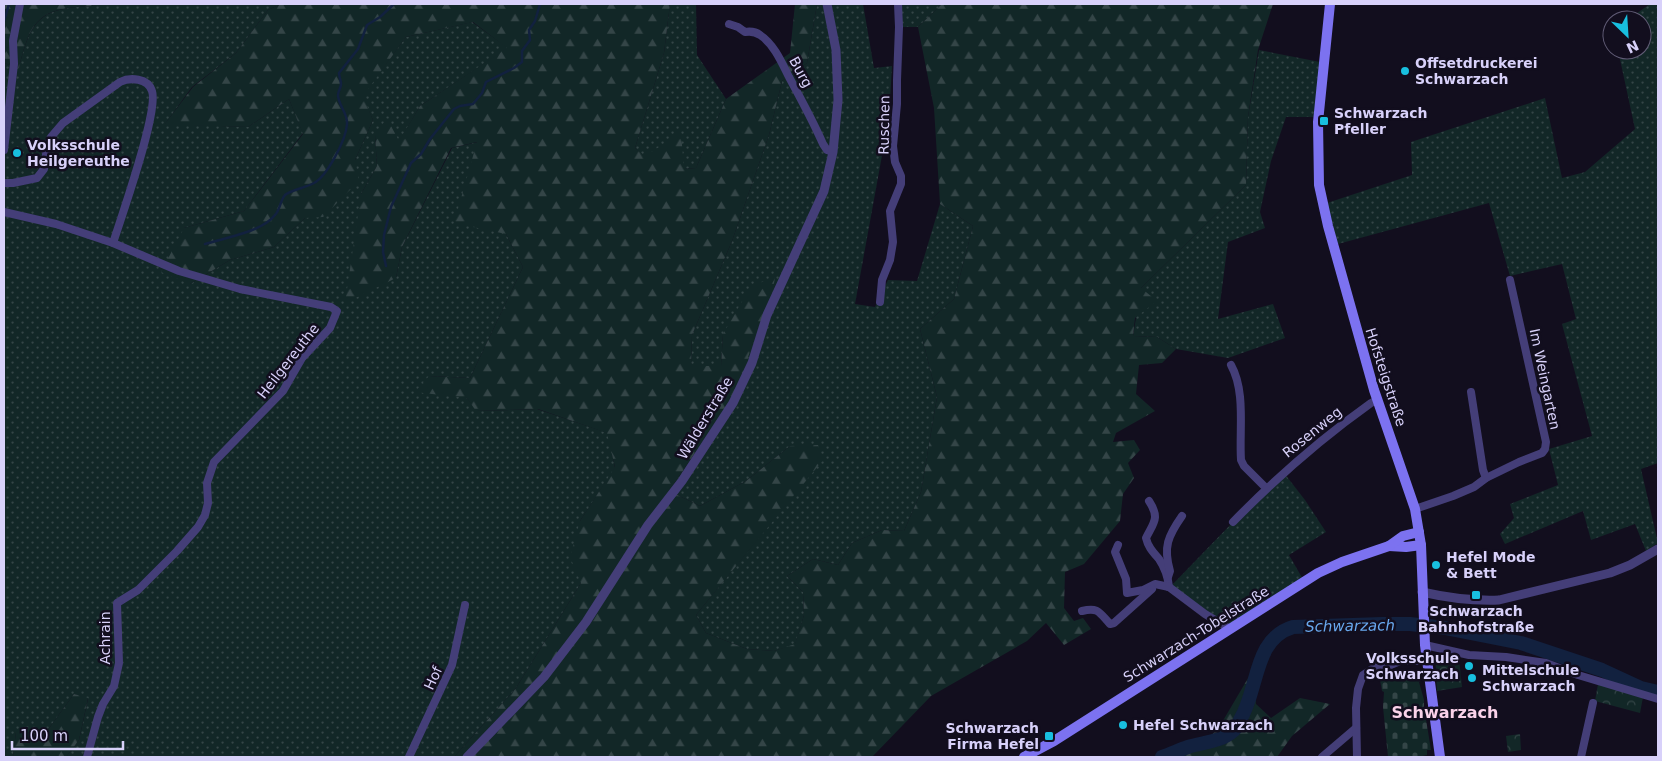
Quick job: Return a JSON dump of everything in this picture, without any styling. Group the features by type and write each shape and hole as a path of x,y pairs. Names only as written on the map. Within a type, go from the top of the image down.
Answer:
{"main road":[{"name":"Hofsteigstraße","path":"1330,4 1319,114 1319,185 1328,226 1377,400 1416,509 1421,545 1425,645 1440,757"},
{"name":"Schwarzach-Tobelstraße","path":"1024,757 1054,741 1318,573 1342,562 1388,546 1403,536 1420,532"},
{"name":"Schwarzach-Tobelstraße","path":"1388,546 1406,547 1421,545"}],"street":[{"path":"4,150 14,64 13,41 20,4"},
{"name":"Wälderstraße","path":"467,757 544,677 586,622 648,525 686,475 733,403 752,363 767,315 824,191 833,152 838,100 836,50 827,4"},
{"name":"Ruschen","path":"880,302 882,280 890,260 894,242 890,211 902,184 895,162 893,146 897,104 898,4"},
{"name":"Burg","path":"729,24 745,32 759,34 770,45 800,95 823,144 827,150 833,152"},
{"path":"4,183 37,178 44,169 47,147 51,137 63,123 120,82 125,80 146,82 150,85 153,92 148,128 113,243"},
{"name":"Heilgereuthe","path":"4,212 56,224 113,243 179,272 240,289 331,308 337,311 330,328 302,358 283,391 214,462 207,483 208,503 205,515 198,527 138,590 117,604"},
{"name":"Im Weingarten","path":"1416,509 1474,487 1486,478 1542,453 1545,449 1546,442 1510,280"},
{"path":"1231,364 1238,379 1240,394 1241,460 1244,466 1266,488"},
{"path":"1472,392 1483,470 1486,478"},
{"name":"Rosenweg","path":"1233,522 1266,488 1328,434 1377,400"},
{"path":"1149,502 1155,510 1156,519 1146,538 1147,545 1160,561 1168,576"},
{"path":"1166,586 1170,571 1166,546 1170,533 1182,516"},
{"path":"1118,545 1114,552 1126,579 1127,593 1143,590 1155,584 1166,586 1230,629"},
{"path":"1422,592 1450,598 1483,601 1499,600 1610,573 1630,565 1658,549"},
{"path":"1082,611 1096,609 1110,624 1114,623 1149,591 1166,586"},
{"name":"Achrain","path":"86,757 101,711 114,686 119,663 117,604"},
{"name":"Hof","path":"409,757 452,665 465,605"},
{"path":"1425,645 1469,656 1506,657 1546,663 1578,675 1658,699"},
{"path":"1357,757 1358,689 1363,675 1376,667 1386,667 1400,662 1427,661"},
{"path":"1581,757 1592,703"},
{"path":"1322,757 1356,728"}],"green space":[{"path":"4,4 94,4 92,6 60,10 40,19 33,27 28,38 19,68 4,63"},
{"path":"94,4 281,4 268,10 236,53 192,87 165,124 248,127 289,99 303,133 244,211 184,228 190,284 230,260 274,247 305,218 355,160 373,120 362,96 406,37 472,22 508,48 420,106 399,142 375,135 377,166 361,194 396,278 402,247 452,148 478,142 506,234 523,267 470,378 429,376 467,398 477,411 537,409 608,433 615,468 580,521 581,583 516,688 454,757 66,757 79,740 88,699 74,694 47,731 16,732 13,757 4,757 4,63 19,68 28,38 41,19 60,10 92,6"},
{"path":"281,4 670,4 664,53 635,148 645,156 681,133 684,169 696,168 726,99 790,53 795,4 817,4 807,63 782,81 769,135 732,241 692,335 691,366 721,366 723,334 751,286 775,277 772,296 731,400 669,491 700,506 746,481 790,446 818,445 823,460 696,615 706,633 747,649 774,651 795,644 804,615 803,592 787,576 813,559 838,565 852,543 882,530 904,531 921,492 937,397 920,329 954,299 973,226 940,204 934,108 918,27 942,4 1273,4 1258,50 1248,117 1246,185 1141,288 1157,301 1135,318 1133,336 1157,337 1176,349 1162,363 1139,365 1136,394 1155,411 1116,433 1113,442 1134,440 1140,450 1128,463 1134,478 1123,494 1120,521 1084,564 1065,572 1064,608 1074,621 1083,618 1091,629 1064,645 1046,623 1027,641 931,696 872,757 454,757 516,688 581,583 570,557 580,521 615,467 607,433 538,409 476,411 467,398 415,392 429,376 470,378 523,267 506,234 454,223 477,142 451,148 402,247 396,278 345,303 361,194 377,166 375,135 387,118 399,141 420,106 507,48 473,22 406,37 363,96 373,120 355,160 359,181 323,217 305,218 274,247 230,260 190,284 161,272 184,228 244,211 303,134 289,99 248,127 164,125 193,87 236,53 268,10"},
{"path":"670,4 696,4 697,55 726,99 696,168 684,169 645,157 635,148 664,53"},
{"path":"817,4 863,4 874,68 892,66 889,117 855,304 875,307 888,280 917,281 940,204 973,226 954,299 920,329 937,397 921,492 904,531 882,530 852,543 838,565 813,559 787,576 803,592 804,615 795,645 774,651 747,649 706,633 696,615 822,460 790,446 746,481 700,506 669,491 731,400 723,334 721,366 691,366 692,335 732,241 769,135 782,81 807,63"},
{"path":"900,4 942,4 918,27 902,27"},
{"path":"1650,4 1658,4 1658,463 1641,469 1658,543 1646,551 1635,524 1591,540 1583,511 1505,544 1500,534 1514,518 1510,504 1558,485 1549,449 1592,436 1562,324 1576,319 1562,264 1510,276 1489,203 1338,244 1327,203 1412,175 1411,142 1545,98 1562,178 1585,172 1635,129 1620,60 1652,60 1652,10 1641,10"},
{"path":"1259,50 1320,62 1314,117 1286,117 1271,161 1260,212 1265,228 1228,242 1218,319 1273,304 1285,338 1228,358 1176,349 1157,337 1133,336 1141,288 1246,185 1248,117"},
{"path":"1284,473 1326,532 1289,555 1304,581 1230,629 1171,586 1266,488"},
{"path":"1435,653 1459,659 1462,687 1437,691"},
{"path":"1254,668 1256,704 1271,718 1300,698 1330,704 1292,736 1277,757 1156,757 1171,748 1209,739 1224,719"},
{"path":"1381,672 1418,672 1418,676 1421,676 1421,681 1419,682 1424,700 1431,750 1427,750 1427,755 1418,757 1388,757 1383,707 1384,692 1382,691 1380,680 1382,679"},
{"path":"1598,684 1643,697 1640,713 1595,701"},
{"path":"74,694 88,698 79,740 66,757 13,757 16,732 37,724 47,731"},
{"path":"1520,734 1521,750 1508,752 1506,736"}],"waterway":[{"path":"4,21 9,4"},
{"path":"205,244 242,234 261,226 277,213 285,195 314,183 324,173 340,148 346,131 347,120 338,99 341,84 339,73 358,49 367,25 380,17 394,4"},
{"path":"386,266 383,252 384,235 391,207 411,163 421,154 430,139 454,109 473,104 482,93 486,82 522,62 522,51 530,40 529,30 535,21 540,4"},
{"name":"Schwarzach","path":"1162,757 1188,747 1224,737 1234,730 1246,708 1264,654 1271,642 1280,633 1293,627 1410,624 1445,628 1521,643 1602,670 1641,688 1658,692"}],"place":[{"name":"Offsetdruckerei Schwarzach","path":"1405,71"},
{"name":"Schwarzach Pfeller","path":"1324,121"},
{"name":"Volksschule Heilgereuthe","path":"17,153"},
{"name":"Hefel Mode & Bett","path":"1436,565"},
{"name":"Schwarzach Bahnhofstraße","path":"1476,595"},
{"name":"Volksschule Schwarzach","path":"1469,666"},
{"name":"Mittelschule Schwarzach","path":"1472,678"},
{"name":"Hefel Schwarzach","path":"1123,725"},
{"name":"Schwarzach Firma Hefel","path":"1049,736"}],"district":[{"name":"Schwarzach","path":"1445,712"}]}
